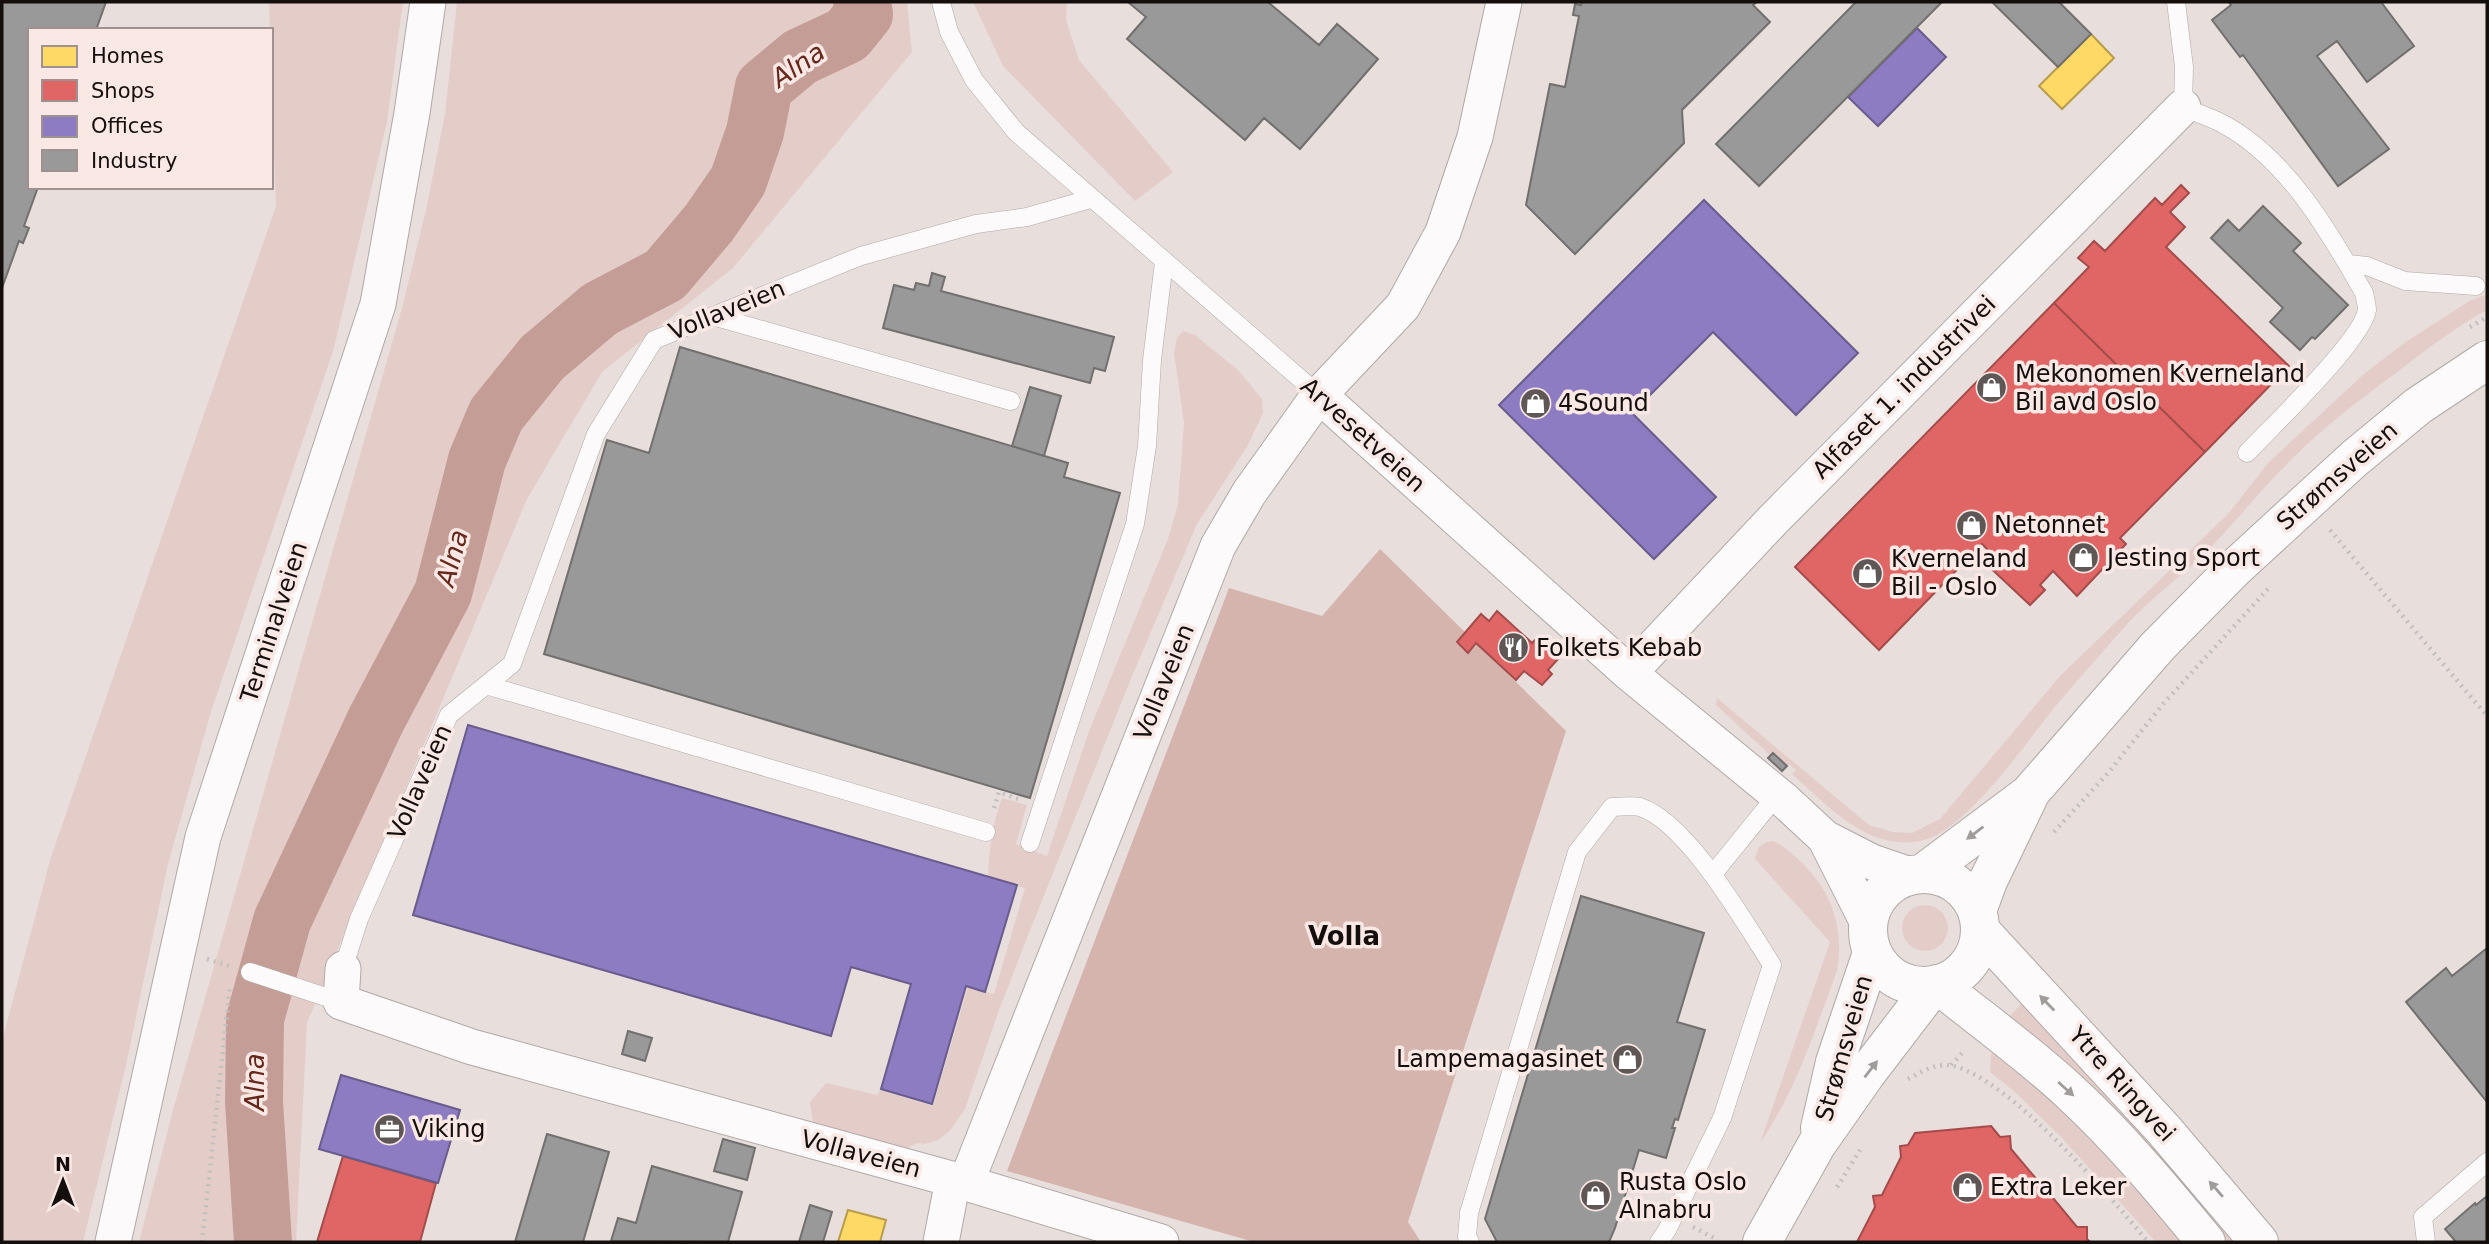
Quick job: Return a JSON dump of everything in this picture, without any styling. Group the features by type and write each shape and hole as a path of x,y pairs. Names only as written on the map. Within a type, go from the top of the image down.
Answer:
{"main road":[{"name":"Strømsveien","path":"1916,874 2029,794 2158,646 2235,568 2371,444 2418,406 2487,360"},
{"name":"Strømsveien","path":"1979,921 1988,881 2029,794"},
{"path":"1916,874 1939,876 1956,883 1969,896 1979,921 1978,945 1972,959 1963,971 1936,985 1904,983 1886,970 1870,938 1873,907 1882,893 1894,882 1916,874"},
{"name":"Ytre Ringvei","path":"1979,921 2259,1242"},
{"name":"Strømsveien","path":"1817,1144 1835,1062 1870,938"},
{"name":"Strømsveien","path":"1762,1242 1817,1144 1866,1074 1936,985"},
{"name":"Ytre Ringvei","path":"1936,985 2011,1042 2070,1092 2132,1154 2206,1242"}],"street":[{"name":"Terminalveien","path":"113,1242 204,837 378,303 412,113 428,2"},
{"name":"Vollaveien","path":"959,1181 1218,546 1248,493 1319,395 1403,306 1443,232 1475,137 1504,2"},
{"name":"Alfaset 1. industrivei","path":"1629,673 1773,520 2183,107"},
{"name":"Arvesetveien","path":"1319,395 1629,673 1777,794 1825,838 1872,862 1916,874"},
{"name":"Arvesetveien","path":"1825,838 1870,938"},
{"name":"Vollaveien","path":"342,986 404,1021 472,1047 959,1181 1161,1242"},
{"path":"941,1242 959,1181"}],"lane":[{"name":"Arvesetveien","path":"941,2 949,32 974,80 1016,132 1319,395"},
{"path":"2176,2 2184,67 2183,107 2224,124 2258,148 2311,205 2364,293 2367,309 2358,330 2321,375 2247,453"},
{"name":"Vollaveien","path":"342,986 359,919 449,715 512,664 596,434 654,340 861,256 976,224 1027,217 1090,199"},
{"path":"1030,843 1135,524 1147,446 1152,360 1164,262"},
{"path":"2348,264 2367,266 2405,281 2476,286"},
{"path":"713,316 1011,401"},
{"path":"486,685 986,832"},
{"path":"1713,874 1777,794"},
{"path":"1470,1242 1467,1237 1469,1213 1577,852 1612,807 1638,806 1665,820 1713,874 1772,965 1722,1118 1659,1242"},
{"path":"250,972 294,986 342,986"},
{"path":"2426,1242 2423,1217 2487,1161"}],"path":[{"path":"2323,536 2338,523"},
{"path":"2330,530 2487,716"},
{"path":"2047,842 2061,822 2108,773 2163,704 2278,580"},
{"path":"993,811 999,792 1029,802"},
{"path":"205,958 229,966"},
{"path":"202,1242 231,976"},
{"path":"1905,1081 1931,1068 1951,1065 1986,1080 2010,1097 2074,1160 2148,1242"},
{"path":"1830,1198 1864,1142"}],"shaded area":[{"path":"269,2 403,2 387,122 334,348 210,715 168,864 126,1065 83,1242 2,1242 2,1041 51,857 276,206 273,28 270,28"},
{"path":"457,2 907,2 912,52 733,268 602,372 527,499 307,1023 296,1242 139,1242 173,1110 402,308 426,210 445,114"},
{"path":"973,2 1067,2 1066,20 1079,60 1173,172 1135,201 1003,66"},
{"path":"2487,294 2487,310 2421,354 2343,413 2303,448 2211,547 2129,622 2059,702 1997,780 1959,819 1941,832 1924,840 1904,842 1868,834 1835,813 1792,774 1796,770 1789,764 1787,766 1773,753 1770,755 1716,705 1717,698 1869,825 1892,832 1912,833 1940,819 2060,676 2229,513 2268,463 2365,373 2407,341 2468,302"},
{"path":"1183,331 1195,335 1238,370 1262,399 1263,413 1248,445 1197,524 1130,681 1023,948 965,1109 950,1131 938,1140 925,1144 917,1143 903,1151 816,1127 810,1102 826,1083 877,1095 883,1091 933,1106 968,987 994,994 1025,888 988,877 996,818 1002,798 1027,805 1016,844 1047,856 1089,731 1168,539 1178,504 1184,423 1174,353 1177,338"},
{"path":"1380,549 1566,731 1408,1222 1421,1242 1254,1242 1007,1171 1229,588 1322,616"},
{"path":"1772,841 1783,846 1799,860 1820,884 1833,910 1839,955 1837,971 1804,1060 1773,1123 1760,1143 1830,942 1755,859 1760,846"},
{"path":"1925,905 1941,912 1948,928 1941,944 1925,951 1909,944 1902,928 1909,912"},
{"path":"2022,1003 2068,1046 2240,1242 2224,1242 2007,1019"},
{"path":"1996,1049 2069,1110 2186,1242 2156,1242 2061,1137 2015,1092 1990,1072 1991,1054"}],"water":[{"name":"Alna","path":"245,1002 273,1008 266,1061 266,1105 269,1146 276,1177 278,1242 251,1242 241,1106"}],"building: Homes":[{"path":"2091,34 2114,58 2062,109 2039,86"},
{"path":"848,1210 886,1220 880,1242 838,1242"}],"building: Shops":[{"path":"2181,185 2189,193 2170,212 2185,227 2166,247 2289,366 2205,452 2054,303 2089,267 2078,258 2094,241 2105,251 2155,198 2162,205"},
{"path":"2054,303 2205,452 2120,538 2126,544 2077,596 2053,571 2040,585 2045,590 2030,605 1981,559 1989,551 1982,544 1879,650 1795,567"},
{"name":"Folkets Kebab","path":"1497,611 1532,643 1536,639 1558,659 1548,670 1552,674 1542,685 1524,671 1516,680 1476,643 1468,653 1457,642 1481,614 1489,621"},
{"name":"Extra Leker","path":"1991,1126 2000,1137 2010,1136 2011,1149 2038,1181 2048,1181 2048,1192 2077,1227 2087,1227 2087,1239 2090,1242 1857,1242 1875,1207 1873,1196 1882,1195 1901,1157 1900,1146 1908,1145 1915,1133"},
{"path":"343,1156 436,1183 420,1242 317,1242"}],"building: Offices":[{"path":"1917,28 1946,57 1878,126 1848,97"},
{"path":"1704,200 1858,353 1796,415 1713,332 1632,413 1716,497 1654,559 1499,405"},
{"path":"468,725 1017,885 985,992 966,986 932,1104 881,1089 911,984 851,967 831,1036 413,915"},
{"name":"Viking","path":"341,1075 460,1110 438,1183 319,1149"}],"building: Industry":[{"path":"2,2 106,2 97,28 28,28 28,189 37,189 24,226 29,228 23,243 19,241 2,288"},
{"path":"1128,2 1268,2 1319,45 1337,24 1378,59 1300,149 1264,118 1245,140 1127,39 1146,17"},
{"path":"1582,2 1757,2 1753,5 1770,22 1682,110 1684,143 1575,254 1526,205 1550,84 1565,87 1579,16 1573,15 1575,4 1581,5"},
{"path":"1856,2 1942,2 1759,186 1716,144"},
{"path":"1992,2 2059,2 2091,34 2058,67"},
{"path":"2229,2 2381,2 2414,46 2367,82 2337,41 2317,56 2389,149 2338,186 2243,55 2240,57 2212,20 2231,5"},
{"path":"2263,206 2301,243 2293,251 2348,305 2315,339 2312,337 2300,350 2270,322 2283,308 2211,238 2228,220 2239,231"},
{"path":"932,273 945,277 941,291 1114,337 1105,371 1094,368 1090,383 883,328 894,285 914,290 916,283 929,286"},
{"path":"680,347 1068,463 1064,477 1120,493 1030,798 544,654 607,440 649,453"},
{"path":"1030,387 1061,396 1044,456 1012,446"},
{"path":"1773,753 1787,766 1782,771 1768,758"},
{"path":"1581,896 1704,933 1677,1022 1705,1030 1678,1120 1675,1119 1672,1128 1675,1128 1666,1158 1639,1150 1609,1242 1497,1242 1485,1219"},
{"path":"2487,948 2487,1102 2406,1002 2446,968 2452,976"},
{"path":"628,1031 652,1038 645,1061 622,1054"},
{"path":"547,1134 609,1152 583,1242 515,1242"},
{"path":"723,1139 755,1148 747,1180 714,1171"},
{"path":"652,1166 742,1192 728,1242 611,1241 618,1218 636,1223"},
{"path":"2487,1196 2487,1242 2456,1242 2445,1229"},
{"path":"810,1205 832,1212 823,1242 799,1242"}],"waterway":[{"name":"Alna","path":"263,1242 254,1102 255,1019 282,921 376,720 443,593 477,460 496,415 542,358 600,309 665,275 709,223 738,181 755,132 764,87 800,57 847,35 864,14 862,2"}],"place":[{"name":"Mekonomen Kverneland Bil avd Oslo","path":"1992,388"},
{"name":"4Sound","path":"1535,403"},
{"name":"Netonnet","path":"1971,525"},
{"name":"Jesting Sport","path":"2084,558"},
{"name":"Kverneland Bil - Oslo","path":"1868,573"},
{"name":"Folkets Kebab","path":"1513,648"},
{"name":"Lampemagasinet","path":"1627,1059"},
{"name":"Viking","path":"389,1129"},
{"name":"Extra Leker","path":"1967,1187"},
{"name":"Rusta Oslo Alnabru","path":"1596,1196"}],"district":[{"name":"Volla","path":"1344,936"}]}
